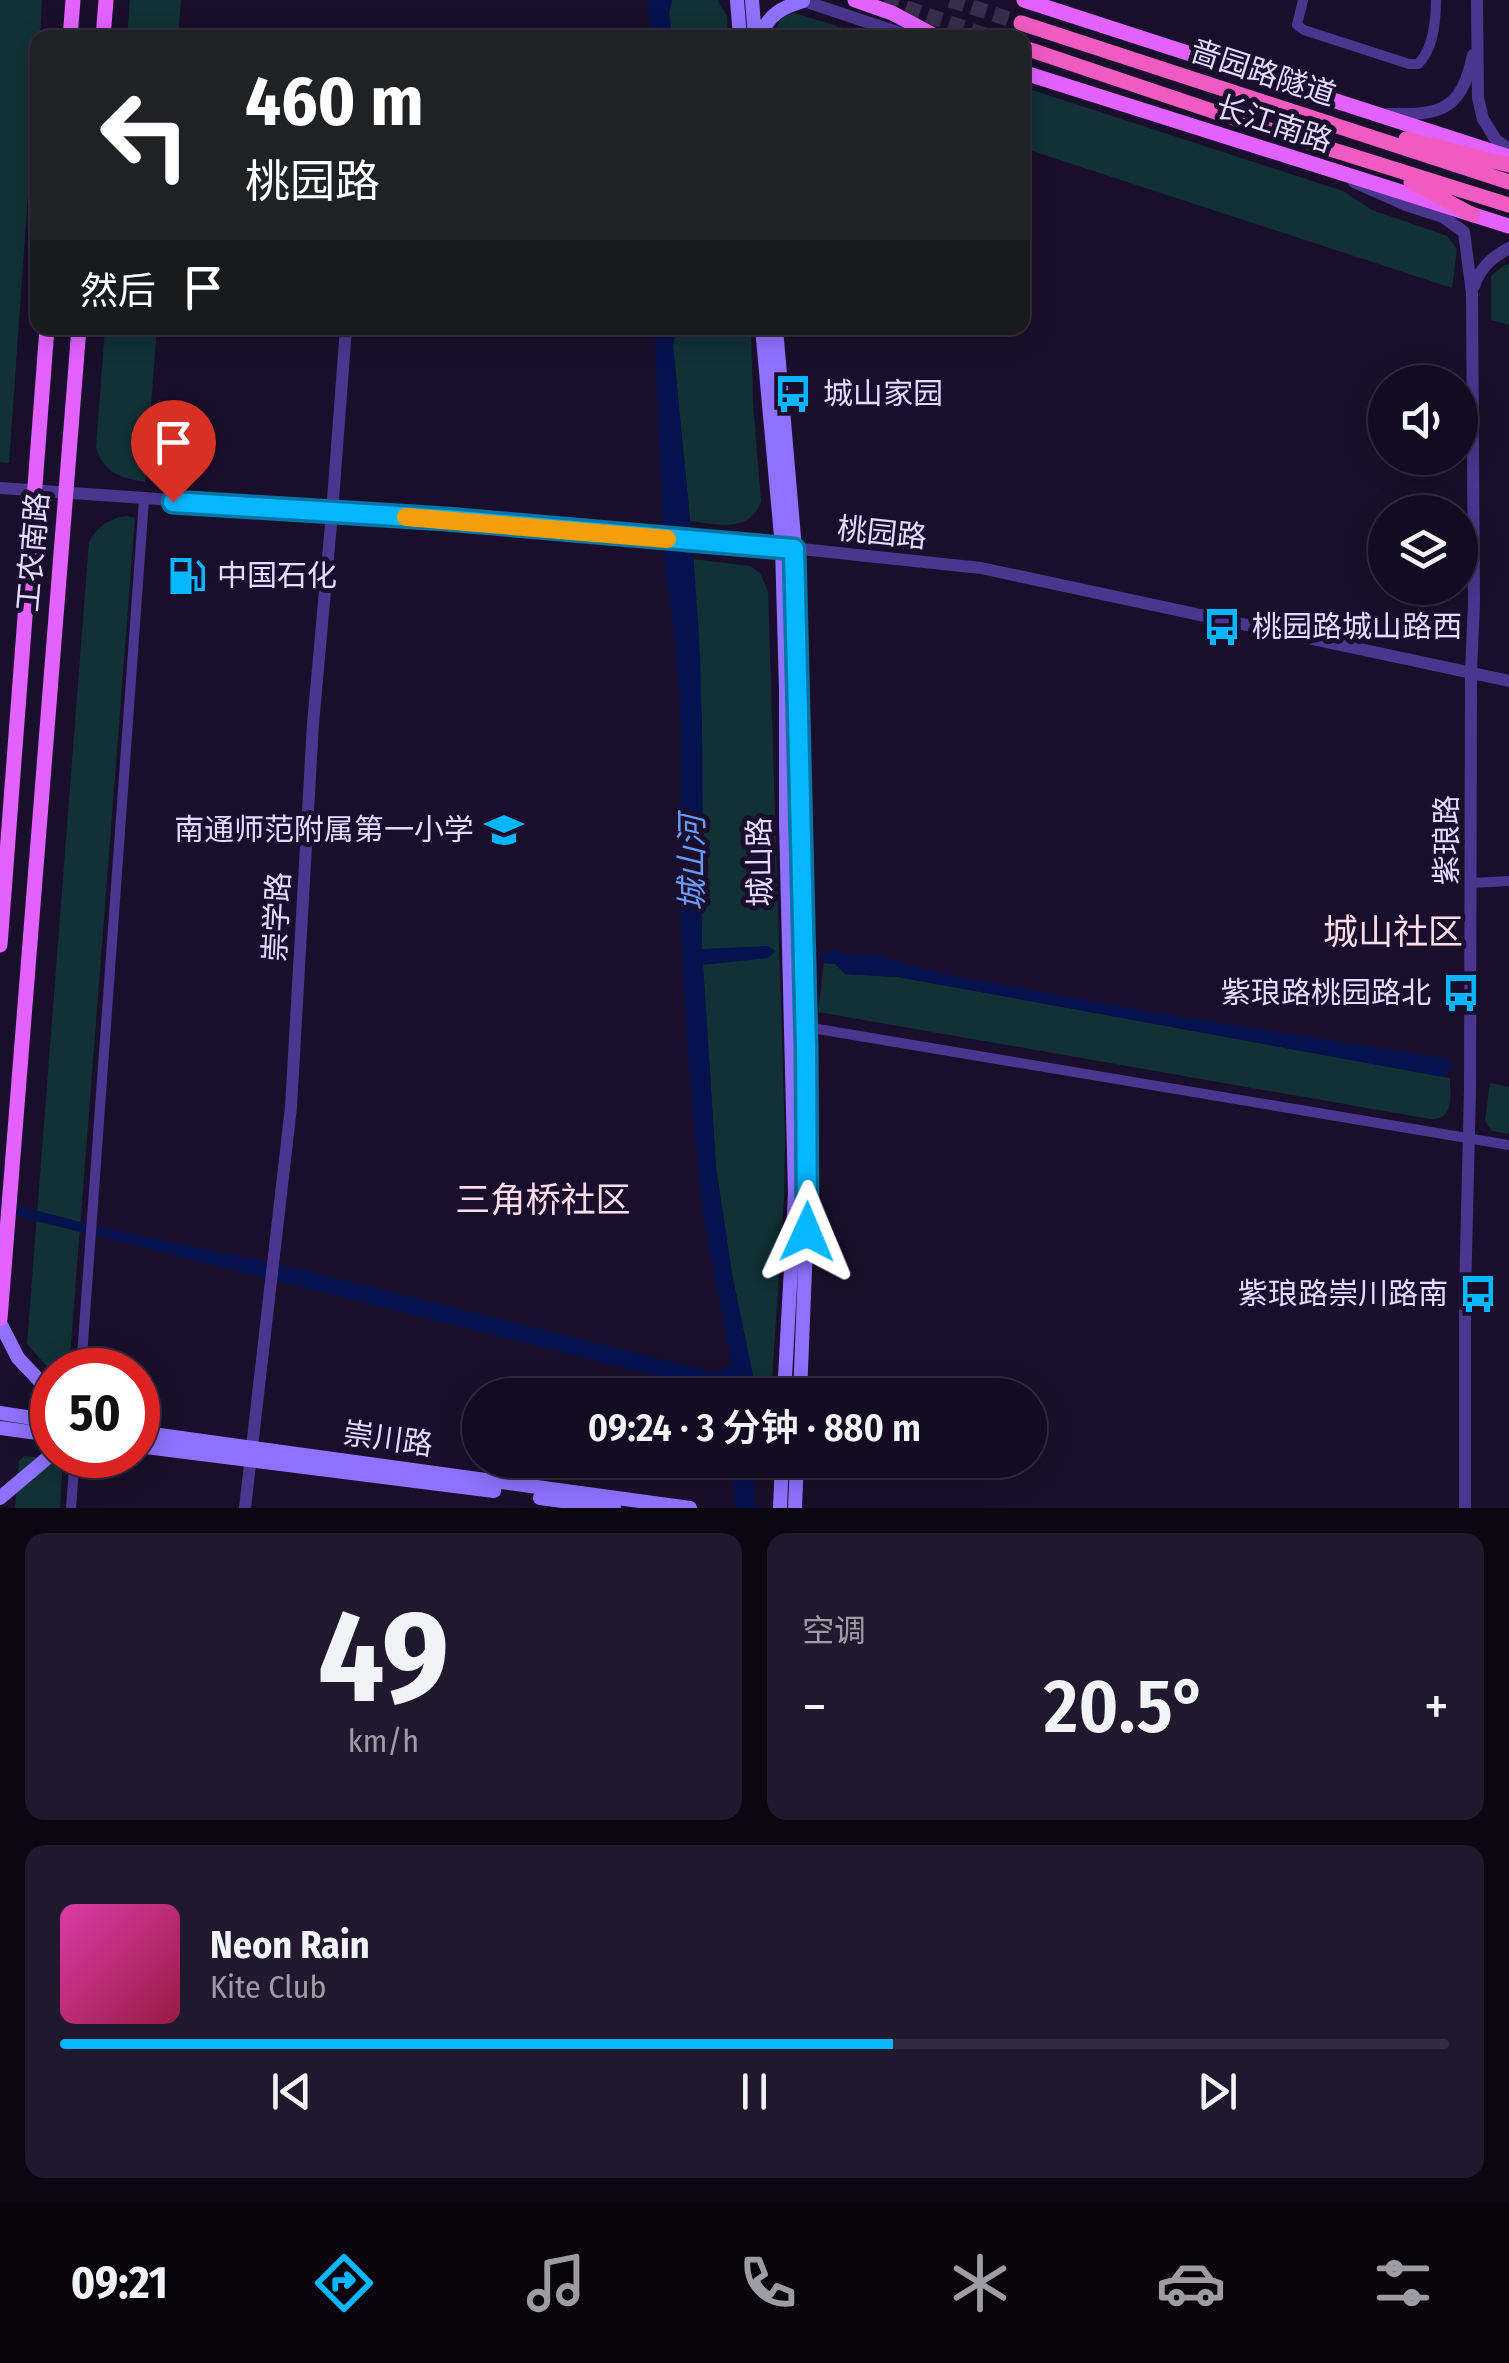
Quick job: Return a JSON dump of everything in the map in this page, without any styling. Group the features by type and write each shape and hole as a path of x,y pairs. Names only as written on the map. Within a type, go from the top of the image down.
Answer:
{"highway":[{"name":"啬园路隧道","path":"1022,23 1509,182"},
{"name":"啬园路隧道","path":"1030,51 1509,205"},
{"path":"1121,56 1212,77 1394,136 1509,166"},
{"path":"1257,126 1410,181 1474,215"}],"main road":[{"path":"70,30 72,0"},
{"path":"104,30 106,0"},
{"path":"737,0 739,30"},
{"path":"752,0 757,30"},
{"path":"762,30 782,7 802,0"},
{"path":"855,0 892,12 925,30"},
{"name":"长江南路","path":"1024,0 1509,156"},
{"name":"长江南路","path":"1030,75 1509,226"},
{"name":"工农南路","path":"0,945 8,754 46,335"},
{"name":"工农南路","path":"0,1321 78,335"},
{"name":"城山路","path":"763,335 788,548"},
{"name":"城山路","path":"776,335 788,548 798,1026 808,1194 801,1378"},
{"name":"城山路","path":"785,1378 795,1194 798,1026"},
{"path":"0,1321 18,1358 30,1371"},
{"path":"0,1413 30,1418"},
{"path":"0,1428 30,1432"},
{"name":"崇川路","path":"160,1436 614,1508"},
{"name":"崇川路","path":"160,1447 251,1453 690,1508"},
{"path":"0,1498 30,1473"},
{"path":"780,1508 781,1478"},
{"path":"795,1508 796,1478"}],"street":[{"path":"802,0 891,30"},
{"path":"1302,0 1297,25 1304,30 1409,64 1424,59 1436,18 1436,0"},
{"path":"1476,0 1482,119 1496,140 1509,148"},
{"path":"1376,114 1440,110 1457,97 1468,80 1476,38"},
{"name":"紫琅路","path":"1327,169 1444,217 1464,232 1472,293 1474,604 1470,1138 1464,1296 1465,1508"},
{"path":"1472,293 1480,271 1491,258 1509,248"},
{"name":"崇学路","path":"245,1508 292,1107 313,724 345,335"},
{"name":"桃园路","path":"0,488 446,519 981,568 1509,681"},
{"path":"82,1348 144,500"},
{"path":"1471,883 1509,881"},
{"path":"798,1026 1509,1145"},
{"path":"70,1508 73,1478"}],"green space":[{"path":"0,0 42,0 40,30 30,30 30,167 9,463 0,462"},
{"path":"130,0 181,0 179,30 128,30"},
{"path":"672,0 717,0 727,16 728,30 671,30"},
{"path":"795,13 850,30 775,30 783,16"},
{"path":"1030,89 1343,191 1372,210 1447,236 1457,249 1452,288 1030,150"},
{"path":"1509,264 1509,325 1491,320 1491,276"},
{"path":"104,335 156,335 145,482 114,473 96,448"},
{"path":"675,335 751,335 761,502 740,523 690,521"},
{"path":"135,518 71,1348 31,1348 27,1344 89,542 104,524"},
{"path":"693,559 750,566 760,573 768,591 785,1137 772,1378 753,1378 716,1167 702,949 702,726"},
{"path":"824,963 835,964 845,974 897,977 1450,1078 1449,1106 1444,1116 1430,1119 818,1012"},
{"path":"1490,1083 1509,1087 1509,1134 1492,1131 1485,1121"},
{"path":"30,1457 30,1478 62,1478 60,1508 15,1508 19,1461"}],"water":[{"path":"648,0 672,0 671,30 650,30"},
{"name":"城山河","path":"656,335 675,335 700,658 702,949 768,946 776,951 768,958 703,965 716,1167 753,1378 666,1378 0,1212 0,1201 100,1227 291,1267 717,1373 732,1366 702,1209 688,1056 681,937 681,723 664,557 655,344"},
{"path":"835,949 846,955 872,955 955,976 1158,1013 1449,1059 1451,1069 1443,1077 897,977 845,974 835,964 824,963 820,958"},
{"path":"734,1478 754,1478 755,1508 735,1508"}],"tunnel":[{"path":"884,0 970,30"},
{"path":"950,0 1021,23"}],"slow traffic":[{"path":"406,517 667,539"}],"place":[{"name":"城山家园","path":"793,394"},
{"name":"中国石化","path":"187,576"},
{"name":"桃园路城山路西","path":"1222,627"},
{"name":"南通师范附属第一小学","path":"504,830"},
{"name":"紫琅路桃园路北","path":"1461,993"},
{"name":"紫琅路崇川路南","path":"1478,1294"}],"district":[{"name":"城山社区","path":"1393,932"},
{"name":"三角桥社区","path":"543,1200"}],"route":[{"path":"173,502 446,519 794,549 807,1232"}]}
